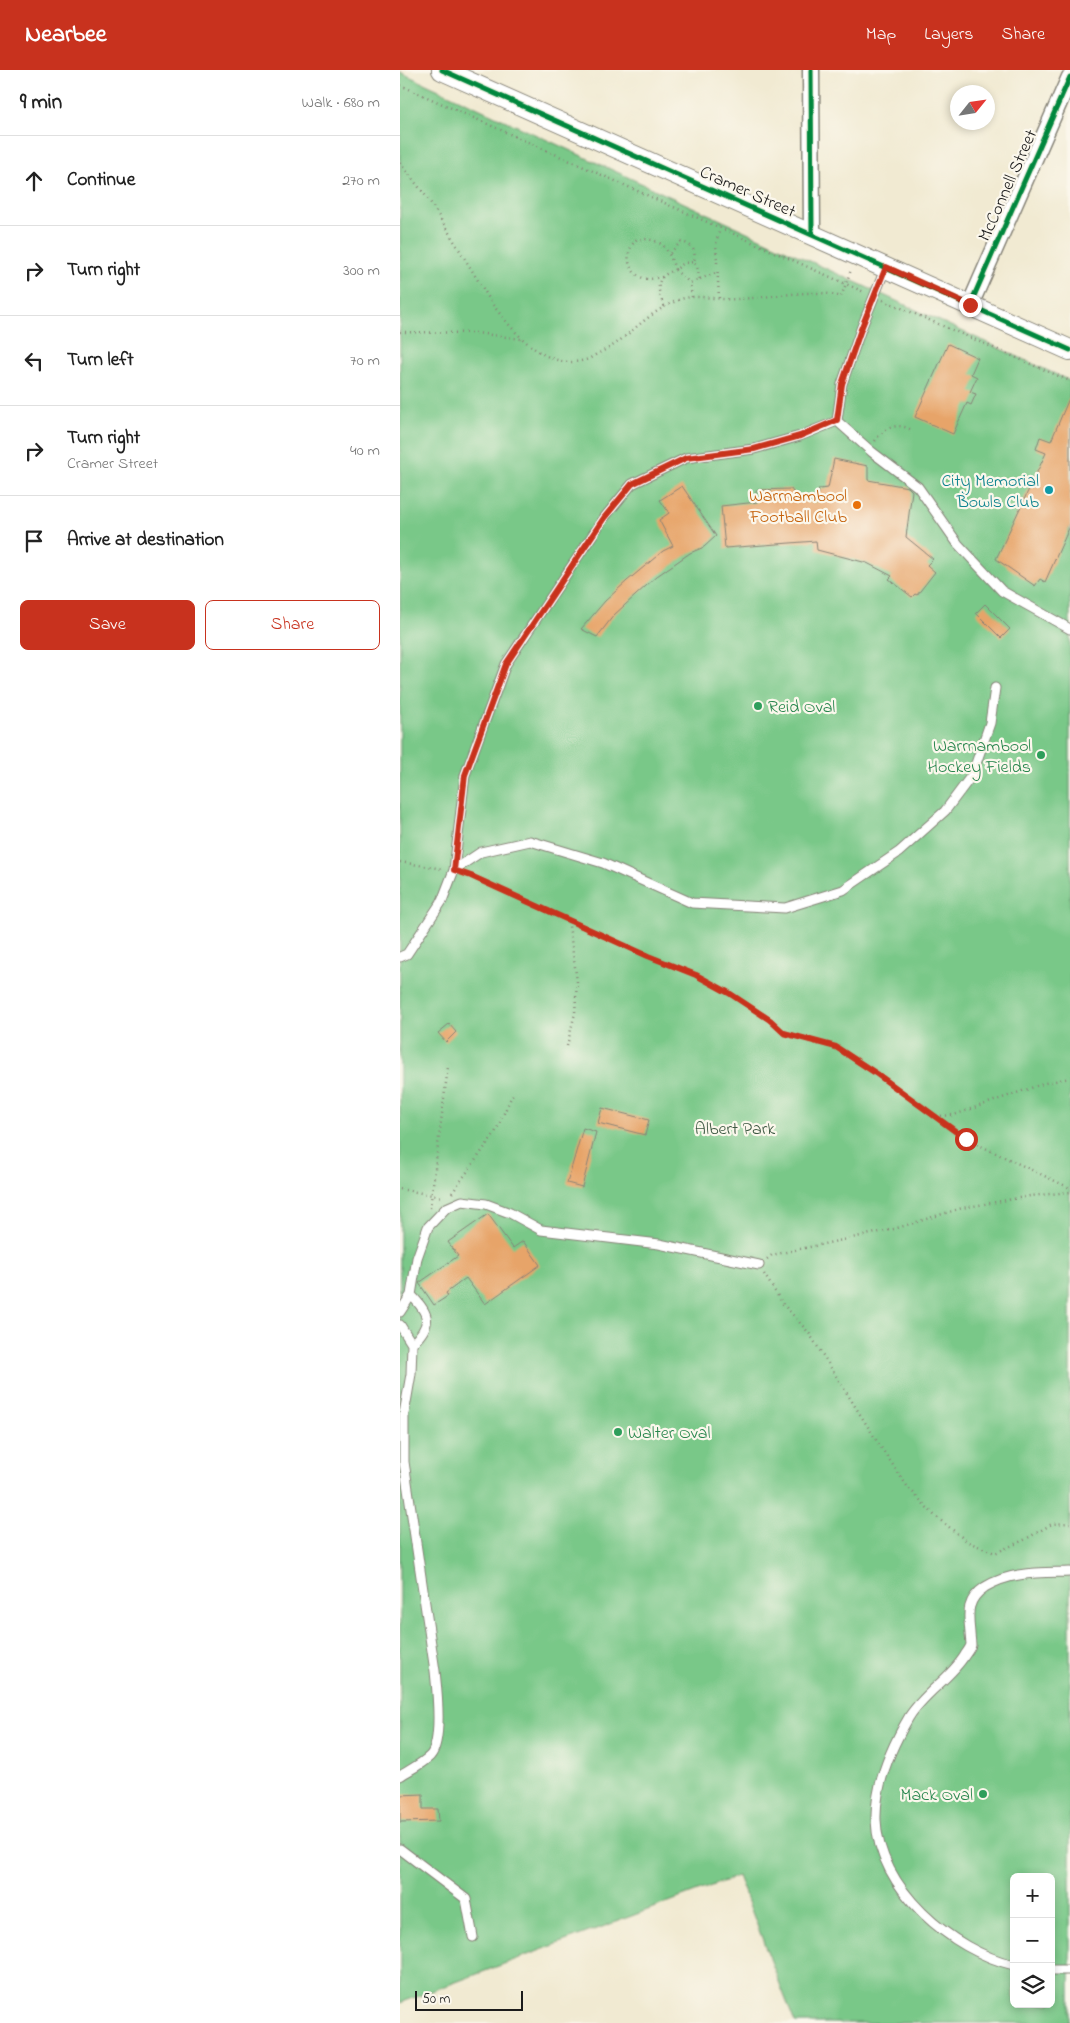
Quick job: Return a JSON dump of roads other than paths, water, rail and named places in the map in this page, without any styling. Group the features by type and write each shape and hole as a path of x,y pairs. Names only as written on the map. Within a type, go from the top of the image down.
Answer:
{"street":[{"name":"Cramer Street","path":"442,70 1070,350"},
{"path":"811,70 812,235"},
{"name":"McConnell Street","path":"970,305 1070,77"}],"lane":[{"path":"837,420 842,384 861,329 886,267"},
{"path":"837,420 870,450 918,487 958,544 1002,591 1070,628"},
{"path":"400,957 407,954 442,901 454,870 465,775 506,664 604,518 632,484 686,458 754,449 800,436 837,420"},
{"path":"454,870 481,852 530,841 603,863 692,903 785,908 843,890 899,852 945,811 972,775 990,723 995,688"},
{"path":"400,1312 411,1295 417,1258 428,1227 446,1208 462,1201 486,1204 510,1213 541,1230 659,1244 759,1265"},
{"path":"411,1295 421,1305 427,1315 427,1325 422,1335 412,1344"},
{"path":"400,1325 412,1344 411,1374 404,1414 404,1462 435,1671 438,1704 437,1737 431,1756 400,1776"},
{"path":"1010,1964 996,1961 969,1949 938,1927 916,1905 896,1880 880,1847 876,1820 879,1791 888,1760 910,1715 964,1657 971,1644 967,1612 972,1599 986,1587 1005,1578 1028,1572 1070,1572"},
{"path":"400,1849 466,1899 473,1937"},
{"path":"1055,1970 1070,1970"}],"place":[{"name":"City Memorial Bowls Club","path":"1049,490"},
{"name":"Warrnambool Football Club","path":"857,505"},
{"name":"Reid Oval","path":"758,706"},
{"name":"Warrnambool Hockey Fields","path":"1041,755"},
{"name":"Walter Oval","path":"618,1432"},
{"name":"Mack Oval","path":"983,1794"}],"park label":[{"name":"Albert Park","path":"735,1128"}]}
